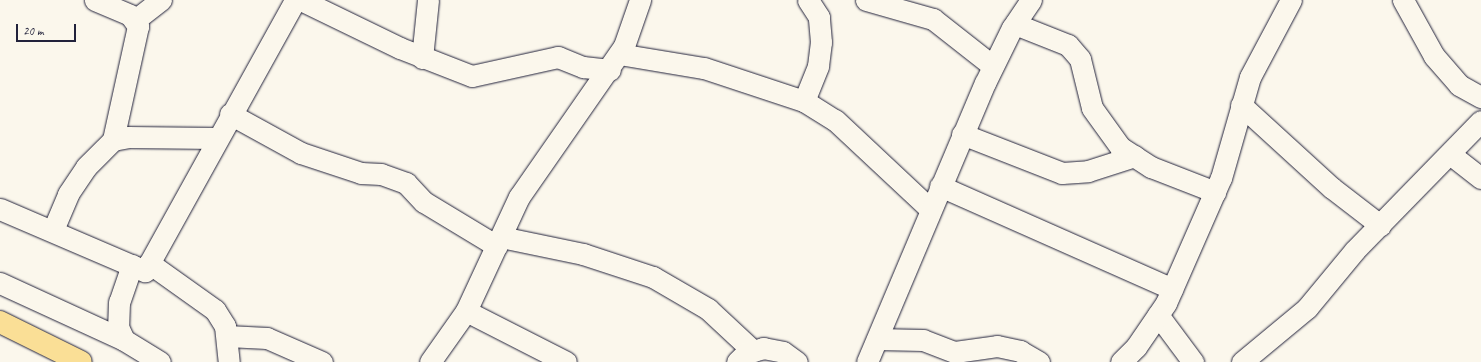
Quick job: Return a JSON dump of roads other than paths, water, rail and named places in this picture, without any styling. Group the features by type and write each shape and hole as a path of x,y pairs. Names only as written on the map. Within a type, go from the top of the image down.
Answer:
{"highway":[{"path":"0,322 81,362"}],"street":[{"path":"52,230 68,194 86,167 113,140 135,50 138,26 135,20 115,6 95,0"},
{"path":"135,20 161,0"},
{"path":"124,340 118,327 119,302 140,264 230,114 295,0"},
{"path":"301,0 422,58 472,76 558,57 583,67 614,62 704,68 804,101 835,120 930,209"},
{"path":"422,58 428,0"},
{"path":"430,362 466,311 519,197 540,164 614,62 640,0"},
{"path":"804,101 818,66 821,42 819,17 808,0"},
{"path":"866,0 933,18 994,66"},
{"path":"867,362 962,134 1015,24 1032,0"},
{"path":"1121,362 1158,315 1172,290 1215,192 1250,77 1291,0"},
{"path":"1403,0 1434,56 1459,85 1481,97"},
{"path":"1015,24 1068,45 1080,59 1092,108 1120,147 1134,156 1215,192"},
{"path":"1241,105 1332,188 1380,225"},
{"path":"230,114 301,153 361,173 381,174 406,183 424,202 499,241 584,254 653,277 708,309 745,356 763,348 783,352 797,362"},
{"path":"1242,362 1307,308 1380,225 1450,154 1481,120"},
{"path":"962,134 1062,172 1088,171 1134,156"},
{"path":"113,140 128,137 216,138"},
{"path":"1450,154 1481,178"},
{"path":"940,186 1172,290"},
{"path":"0,210 140,264 215,310 227,336 229,362"},
{"path":"0,283 124,340 160,362"},
{"path":"466,311 566,362"},
{"path":"1158,315 1193,362"},
{"path":"227,336 267,338 322,362"},
{"path":"877,339 923,340 955,352 997,346 1020,351 1038,362"}]}
